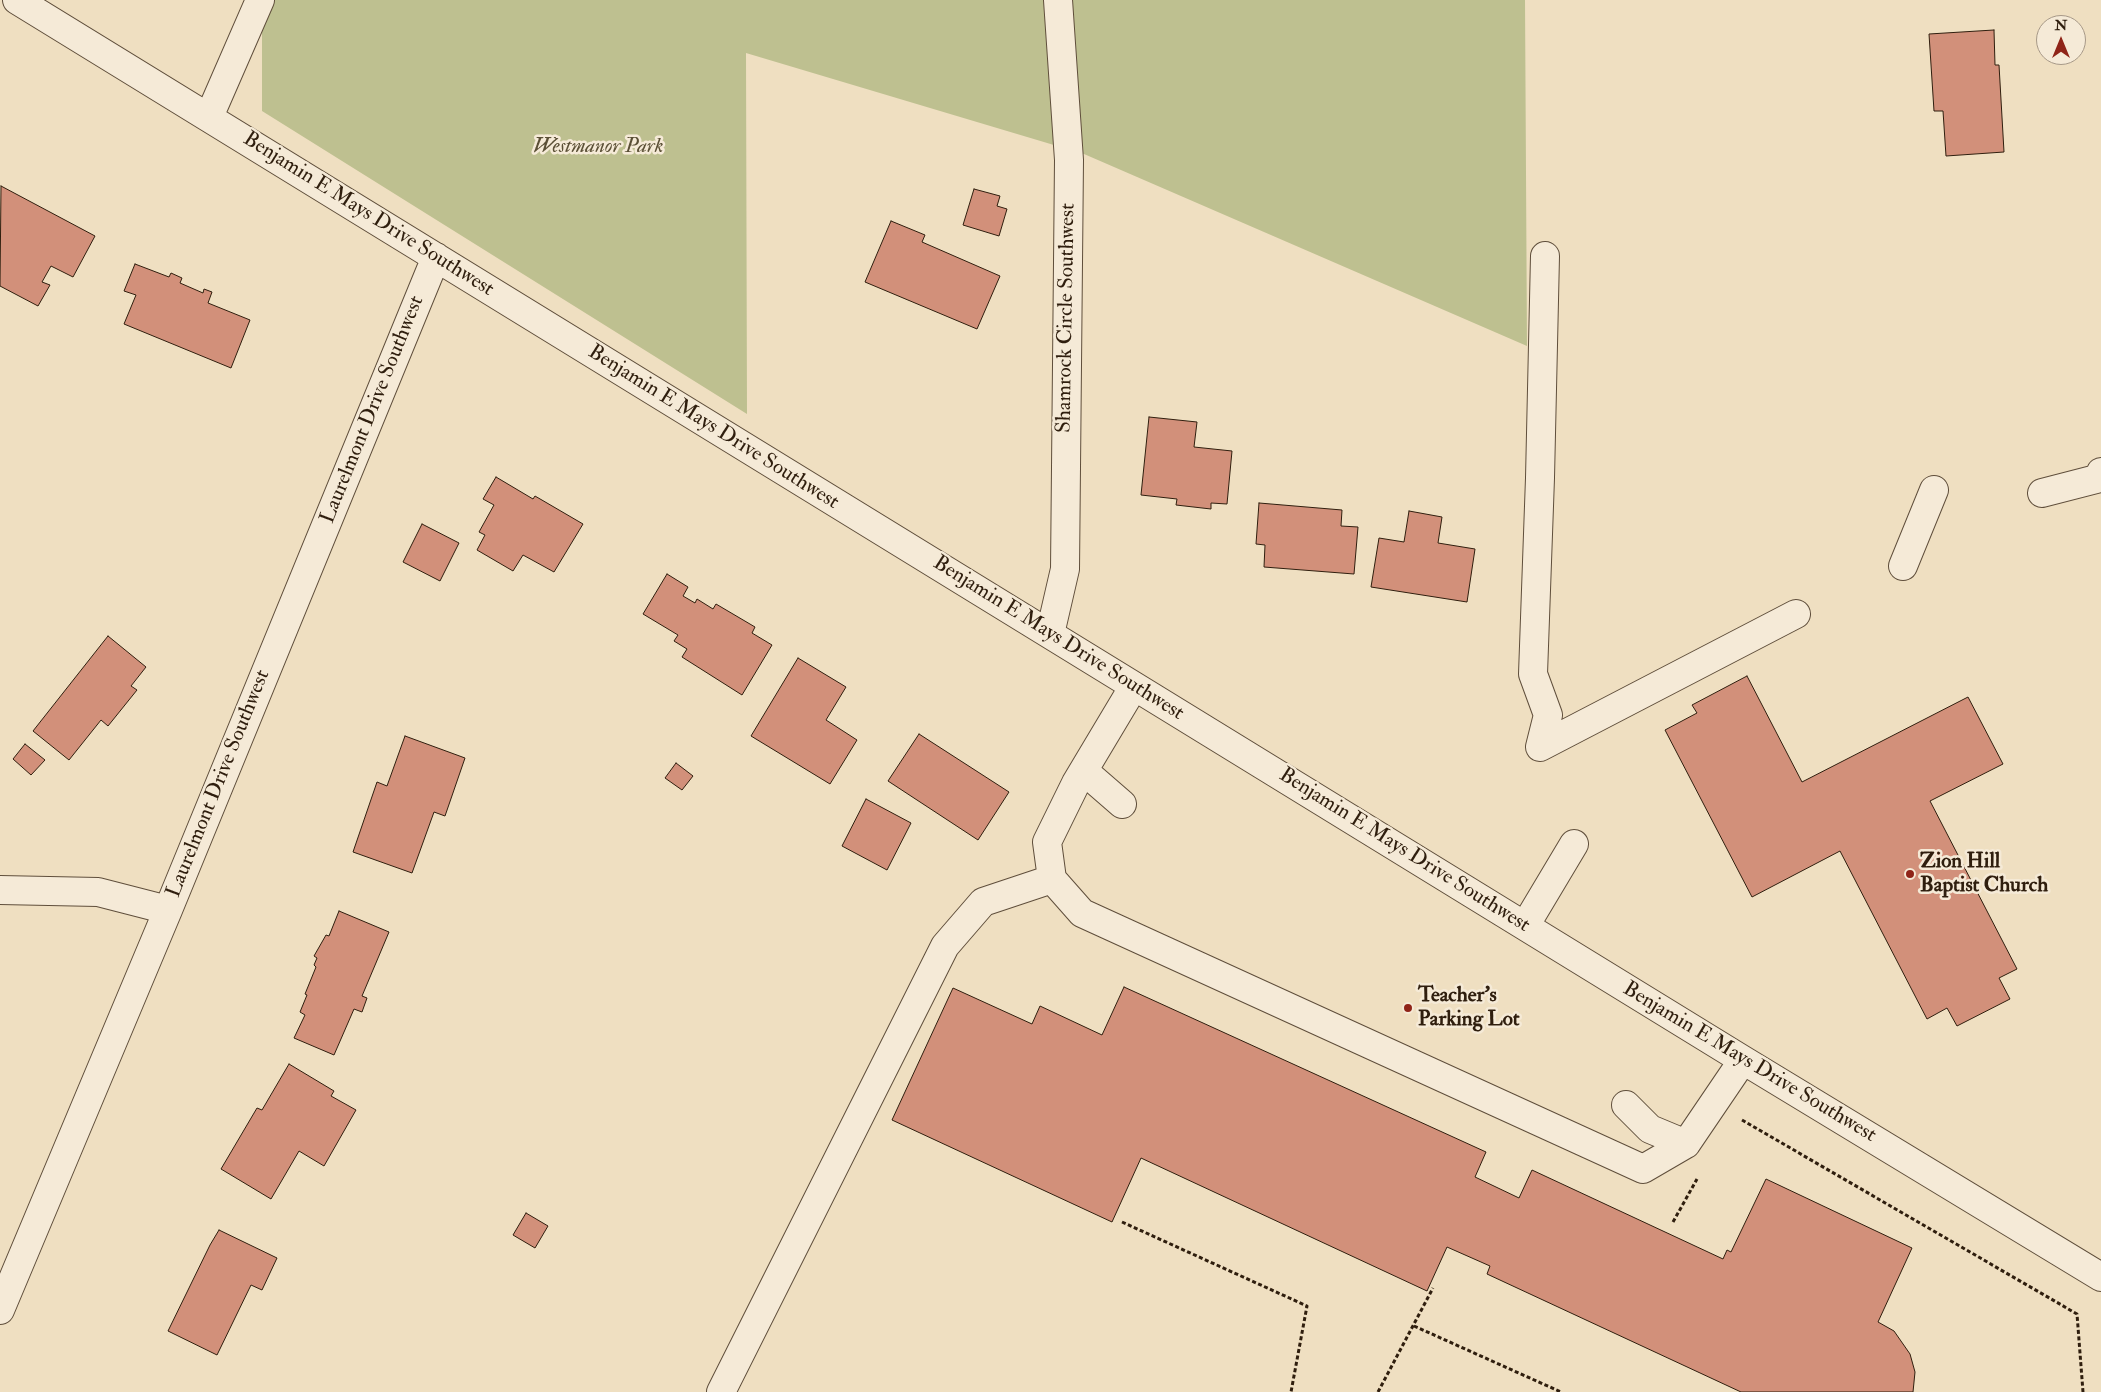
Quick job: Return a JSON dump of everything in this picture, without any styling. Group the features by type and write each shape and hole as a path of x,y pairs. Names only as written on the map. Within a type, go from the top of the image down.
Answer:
{"street":[{"name":"Benjamin E Mays Drive Southwest","path":"17,0 1743,1060 2101,1277"},
{"path":"209,117 260,0"},
{"name":"Shamrock Circle Southwest","path":"1050,634 1065,569 1069,160 1058,0"},
{"path":"1545,256 1533,674 1548,715 1540,748 1796,614"},
{"name":"Laurelmont Drive Southwest","path":"0,1310 168,910 436,257"},
{"path":"2042,493 2101,478 2101,472"},
{"path":"1903,566 1934,490"},
{"path":"1134,686 1084,770 1047,842 1052,878 1082,913 1643,1169 1686,1144 1743,1060"},
{"path":"1084,770 1122,804"},
{"path":"1525,926 1574,844"},
{"path":"721,1392 945,946 983,902 1052,878"},
{"path":"0,890 98,892 168,910"},
{"path":"1626,1105 1650,1129 1686,1144"}],"path":[{"path":"1737,1117 2077,1314 2083,1392"},
{"path":"1122,1222 1307,1306 1291,1392"},
{"path":"1378,1392 1433,1288"},
{"path":"1414,1326 1561,1392"}],"green space":[{"name":"Westmanor Park","path":"262,0 1525,0 1527,346 1084,154 746,53 747,414 262,111"}],"building":[{"path":"1994,30 1995,65 1999,65 2004,152 1946,156 1943,111 1934,111 1929,34"},
{"path":"1,186 95,236 73,277 51,266 42,282 50,285 38,306 0,286"},
{"path":"974,189 1000,196 997,206 1007,209 999,236 963,225"},
{"path":"891,221 925,235 922,242 1000,276 977,329 865,282"},
{"path":"135,264 169,277 171,273 182,278 180,283 203,293 204,289 212,292 208,303 250,320 231,368 124,324 136,295 124,291"},
{"path":"1149,417 1197,422 1194,447 1232,451 1227,504 1211,503 1211,509 1176,505 1177,499 1141,495"},
{"path":"496,477 533,499 535,496 583,524 554,572 523,555 513,571 477,550 485,535 479,532 494,505 483,499"},
{"path":"1259,503 1342,510 1341,526 1358,527 1354,574 1264,567 1265,545 1256,544"},
{"path":"1409,511 1442,517 1438,543 1475,549 1467,602 1371,587 1379,538 1404,542"},
{"path":"422,524 459,543 440,581 403,562"},
{"path":"667,574 688,587 683,596 695,603 697,599 713,609 716,604 755,627 752,633 772,645 742,695 682,657 687,649 674,641 678,635 643,614"},
{"path":"108,636 146,667 131,686 137,690 108,726 101,720 69,760 33,731"},
{"path":"798,658 846,687 826,720 857,740 830,784 751,736"},
{"name":"Zion Hill Baptist Church","path":"1747,676 1802,782 1968,697 2003,764 1930,801 2017,969 1999,978 2010,999 1957,1026 1947,1008 1927,1019 1840,851 1752,897 1665,730 1697,713 1692,705"},
{"path":"919,734 1009,792 978,840 888,781"},
{"path":"405,736 465,758 445,816 434,812 412,873 353,852 377,782 387,786"},
{"path":"25,744 45,760 31,775 13,759"},
{"path":"676,763 693,776 682,790 665,778"},
{"path":"866,799 911,823 887,870 842,846"},
{"path":"339,911 389,932 362,996 367,998 362,1012 354,1009 334,1055 294,1038 305,1015 300,1012 316,967 314,965 317,958 314,956 326,935 329,936"},
{"path":"1124,987 1486,1152 1475,1177 1519,1198 1532,1170 1723,1259 1727,1250 1731,1252 1766,1179 1912,1248 1878,1322 1894,1331 1910,1354 1915,1372 1913,1392 1741,1392 1487,1274 1490,1266 1447,1247 1427,1291 1141,1158 1112,1222 892,1120 953,988 1032,1024 1040,1006 1102,1035"},
{"path":"289,1064 334,1091 331,1096 356,1110 324,1166 299,1151 271,1199 221,1169 257,1108 262,1110"},
{"path":"526,1213 548,1226 535,1248 513,1235"},
{"path":"219,1230 277,1258 262,1290 251,1285 217,1355 168,1331"}],"place":[{"name":"Zion Hill Baptist Church","path":"1910,874"},
{"name":"Teacher's Parking Lot","path":"1408,1008"}]}
